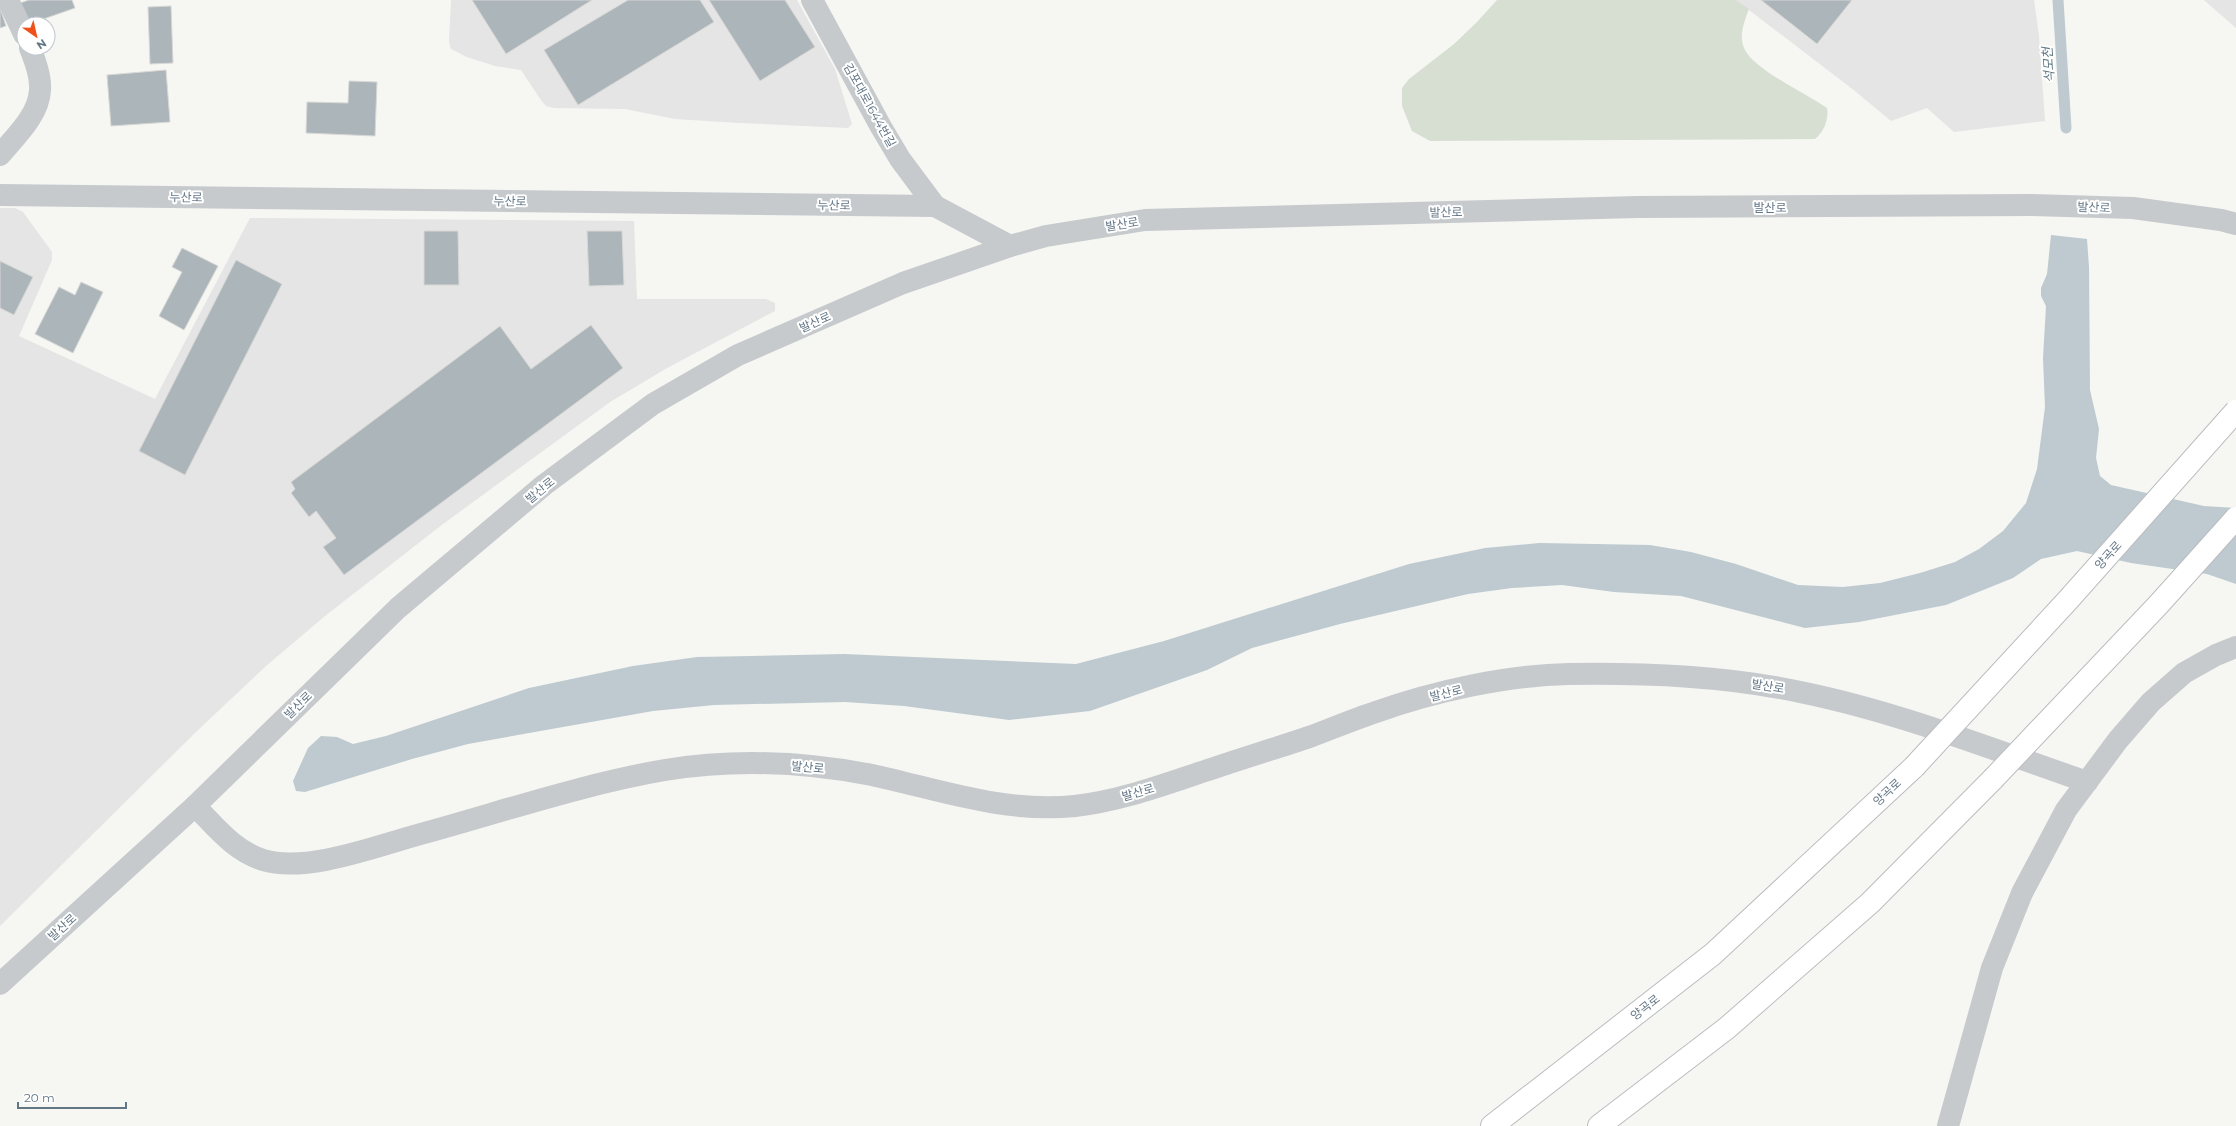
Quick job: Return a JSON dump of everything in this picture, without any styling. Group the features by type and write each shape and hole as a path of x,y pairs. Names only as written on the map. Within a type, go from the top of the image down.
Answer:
{"highway":[{"name":"양곡로","path":"1492,1126 1713,954 1914,767 2068,600 2236,411"},
{"path":"1599,1126 1727,1028 1870,903 1993,779 2158,604 2236,518"}],"street":[{"path":"8,0 16,17"},
{"name":"김포대로1644번길","path":"812,0 885,134 900,159 935,206"},
{"path":"0,155 24,127 36,108 40,91 38,73 33,56"},
{"name":"누산로","path":"0,195 935,206 1010,246"},
{"name":"발산로","path":"0,984 195,806 398,608 544,485 653,404 738,355 903,283 1010,246 1046,236 1145,220 1637,207 2032,205 2132,208 2231,217"},
{"path":"1948,1126 1992,968 2022,893 2066,810 2118,740 2151,702 2184,673 2216,655 2236,647"},
{"name":"발산로","path":"195,806 238,850 264,860 290,865 323,860 372,848 604,784 668,770 725,765 770,764 824,768 872,776 986,803 1030,807 1076,806 1129,796 1314,735 1381,710 1506,679 1564,674 1641,675 1721,679 1802,692 1866,707 2087,782"}],"shaded area":[{"path":"451,0 797,0 835,69 852,124 848,128 740,123 675,119 625,109 554,108 546,106 521,70 495,66 467,57 451,49 449,42"},
{"path":"1497,0 1736,0 1749,9 1742,35 1745,50 1759,66 1827,108 1825,125 1821,133 1815,139 1430,141 1412,131 1402,106 1402,88 1409,79 1454,44"},
{"path":"1736,0 2034,0 2039,36 2045,121 1954,132 1927,108 1891,121 1855,91"},
{"path":"2204,0 2236,0 2236,28 2205,1"},
{"path":"0,208 15,208 23,212 52,252 52,260 19,336 155,399 250,218 634,221 637,299 766,299 775,303 775,311 667,368 610,402 443,524 325,616 266,666 198,730 0,926"},
{"path":"2051,235 2087,239 2089,267 2090,390 2099,429 2096,458 2100,476 2111,485 2204,506 2236,508 2236,584 2207,574 2131,563 2077,551 2041,559 2013,578 1946,605 1859,622 1805,628 1681,596 1614,592 1562,585 1512,588 1468,594 1340,624 1252,648 1207,670 1090,711 1009,720 904,706 845,702 714,705 653,711 468,744 412,759 305,792 296,791 293,781 308,748 321,736 337,737 353,744 386,736 529,688 633,666 697,657 844,654 1076,664 1164,641 1409,564 1485,548 1539,543 1650,545 1691,552 1736,564 1798,585 1843,587 1880,583 1955,562 1979,549 2003,531 2026,503 2037,469 2045,407 2043,358 2046,306 2041,296 2041,288 2047,274"}],"building":[{"path":"29,0 72,0 75,8 52,16 26,16 20,3"},
{"path":"472,0 592,0 506,54"},
{"path":"628,0 700,0 714,22 578,105 544,50"},
{"path":"709,0 785,0 815,47 760,81"},
{"path":"1761,0 1852,0 1817,44"},
{"path":"171,6 173,63 150,64 148,7"},
{"path":"0,8 6,26 0,28"},
{"path":"166,70 170,122 111,126 107,75"},
{"path":"349,81 377,82 375,136 306,133 307,102 348,103"},
{"path":"424,231 458,231 459,285 424,285"},
{"path":"587,231 622,231 624,285 589,286"},
{"path":"182,248 218,266 184,330 159,316 182,272 172,267"},
{"path":"236,260 282,284 185,475 139,451"},
{"path":"0,261 33,277 14,315 0,308"},
{"path":"81,282 103,292 73,353 35,334 59,287 75,295"},
{"path":"591,325 623,368 344,575 323,547 336,538 316,511 309,517 291,493 295,489 291,482 500,326 531,369"}],"waterway":[{"name":"석모천","path":"2058,0 2066,128"}]}
